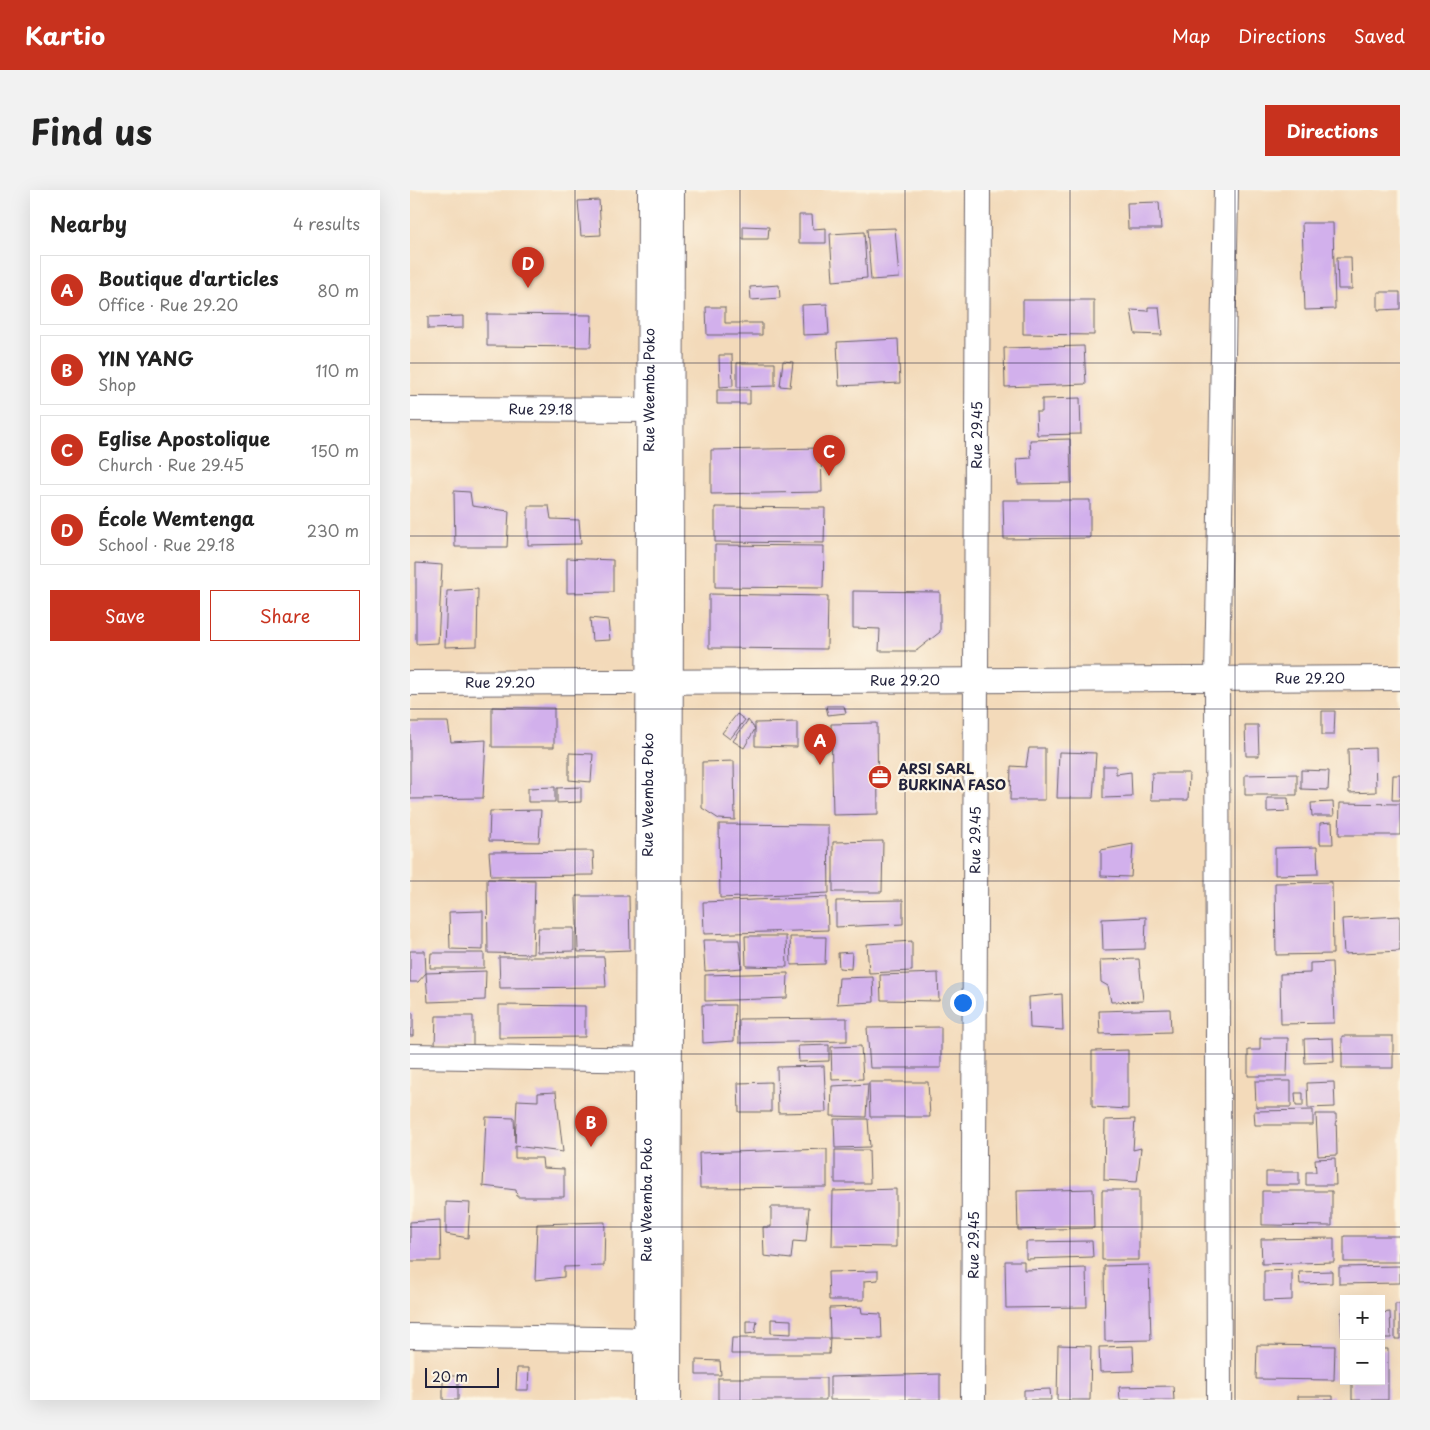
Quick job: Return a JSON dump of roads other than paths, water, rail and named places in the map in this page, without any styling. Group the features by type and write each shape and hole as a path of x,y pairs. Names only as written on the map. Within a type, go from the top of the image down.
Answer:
{"street":[{"name":"Rue Weemba Poko","path":"650,190 660,410 658,1340 669,1400"},
{"name":"Rue Weemba Poko","path":"660,410 672,190"},
{"name":"Rue 29.45","path":"973,1400 978,190"},
{"path":"1220,1400 1217,678 1226,190"},
{"name":"Rue 29.18","path":"410,409 660,410"},
{"name":"Rue 29.20","path":"410,683 1400,678"},
{"path":"410,1056 659,1060"},
{"path":"410,1336 658,1340"},
{"name":"Rue Weemba Poko","path":"646,1400 658,1340"}],"place":[{"name":"École Wemtenga","path":"528,288"},
{"name":"Eglise Apostolique","path":"829,476"},
{"name":"Boutique d'articles","path":"820,765"},
{"name":"ARSI SARL BURKINA FASO","path":"880,777"},
{"name":"YIN YANG","path":"591,1147"}]}
